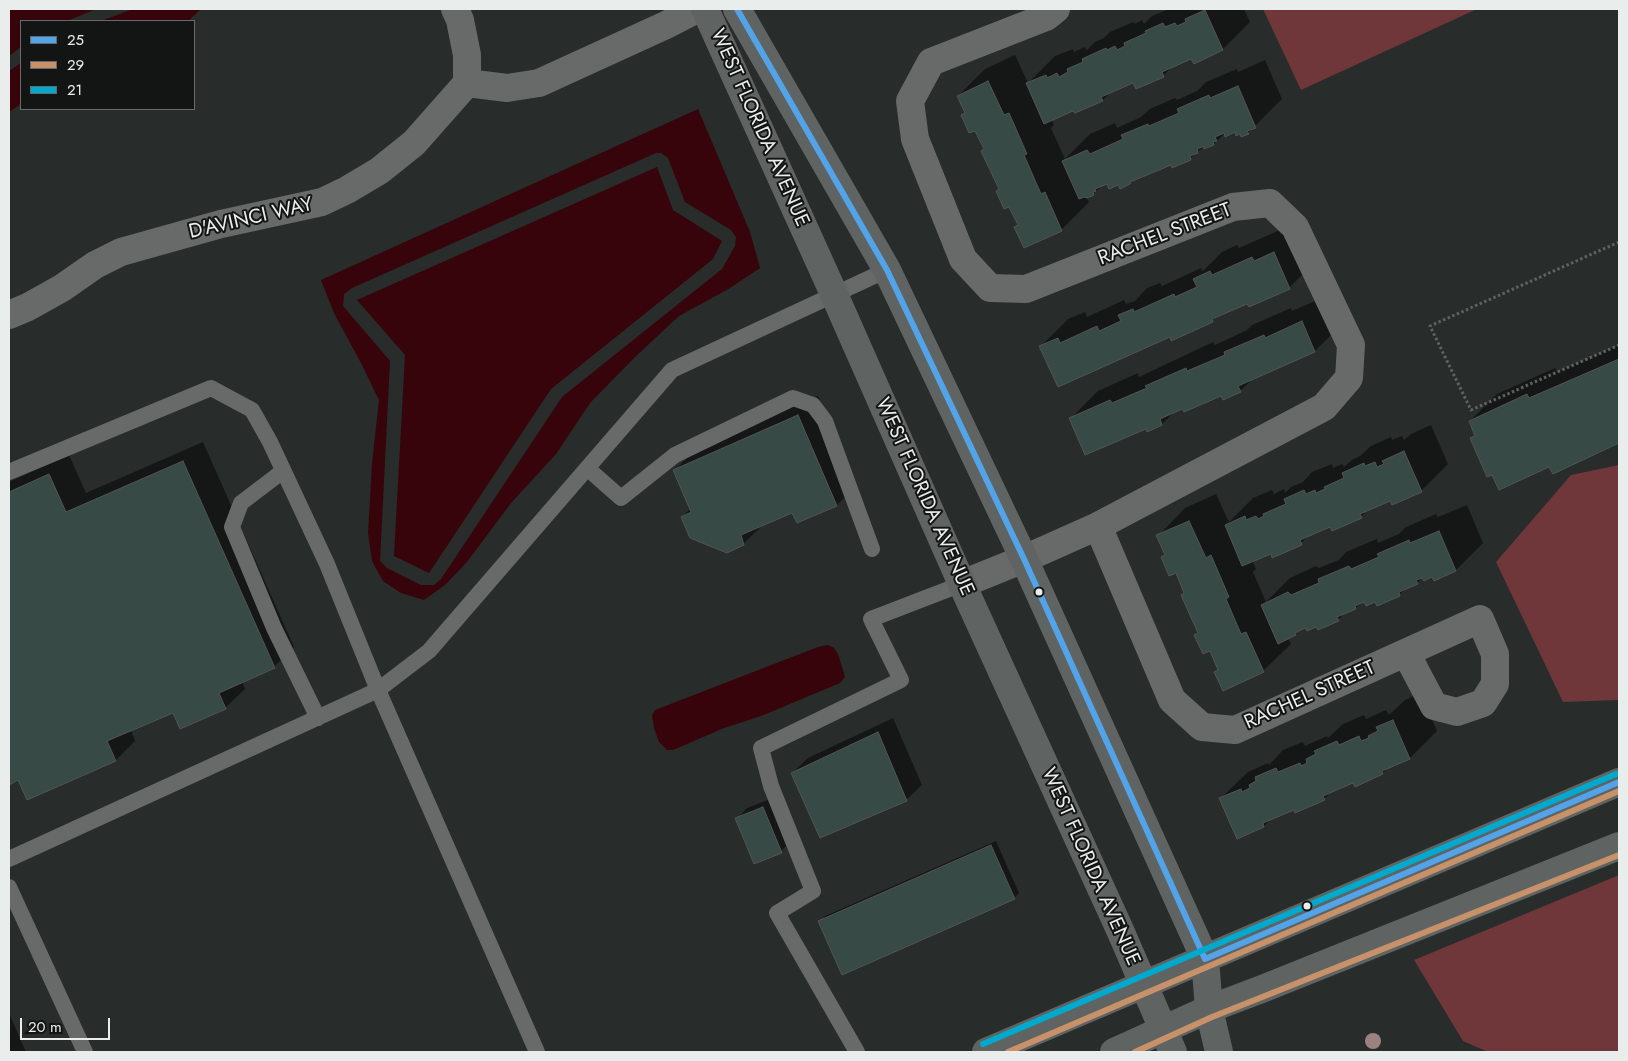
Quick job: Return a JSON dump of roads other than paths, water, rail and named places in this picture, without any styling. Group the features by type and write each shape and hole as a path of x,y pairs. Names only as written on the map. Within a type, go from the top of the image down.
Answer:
{"street":[{"path":"455,9 467,54 467,84 507,88 539,83 666,25 696,9"},
{"name":"WEST FLORIDA AVENUE","path":"705,9 962,584 1120,930 1168,1041"},
{"name":"WEST FLORIDA AVENUE","path":"737,9 886,270 1024,559 1205,959 1209,1009 1219,1052"},
{"name":"RACHEL STREET","path":"962,584 1098,526 1324,407 1349,378 1352,345 1295,227 1270,203 1233,207 1026,289 990,288 964,259 915,138 910,101 931,62 1046,17 1056,9"},
{"name":"D'AVINCI WAY","path":"9,315 45,297 96,265 121,252 221,224 322,202 347,190 379,171 414,143 467,84"},
{"name":"RACHEL STREET","path":"1098,526 1172,700 1202,727 1235,730 1406,653"},
{"path":"986,1052 1619,782"},
{"path":"1114,1052 1168,1041 1209,1009 1262,990 1619,846"}],"lane":[{"path":"9,859 378,690 429,651 672,370 886,270"},
{"path":"9,472 211,388 252,410 270,442 327,564 378,690 537,1052"},
{"path":"587,468 621,498 675,455 793,398 813,404 825,421 872,549"},
{"path":"284,471 240,503 232,527 274,628 318,718"},
{"path":"857,1052 777,913 813,891 771,786 762,748 900,680 872,619 962,584"},
{"path":"9,887 85,1052"}]}
